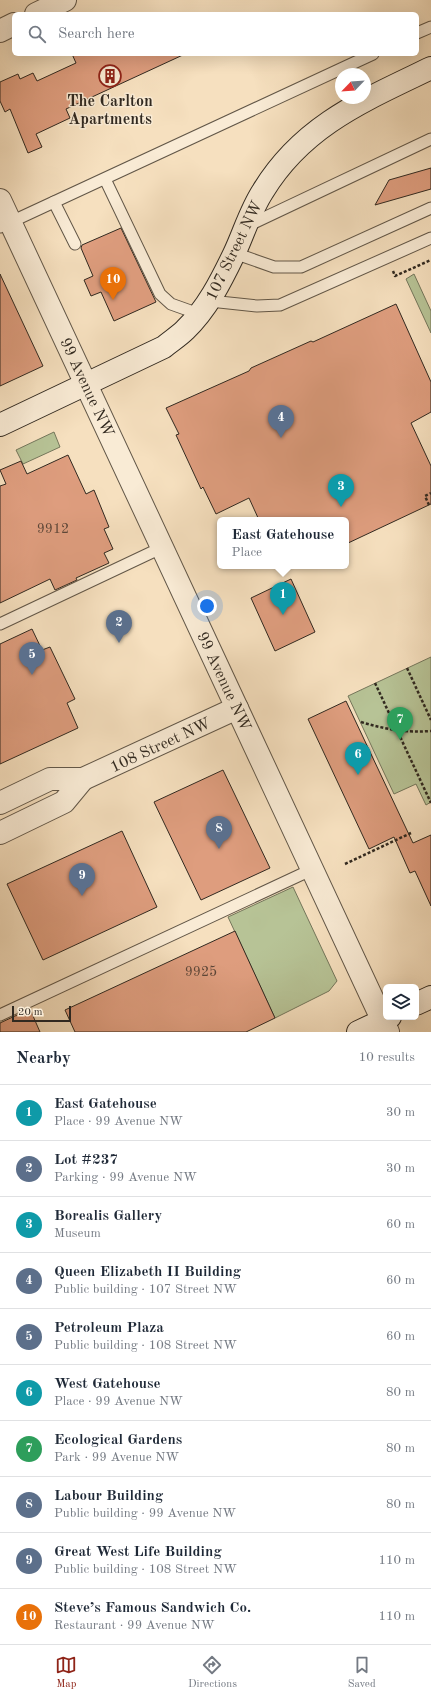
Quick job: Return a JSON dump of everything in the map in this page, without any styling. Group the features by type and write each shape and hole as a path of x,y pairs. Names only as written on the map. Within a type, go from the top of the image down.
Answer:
{"street":[{"path":"40,12 59,1"},
{"path":"0,31 12,25"},
{"name":"107 Street NW","path":"0,425 164,347 186,330 205,307 234,253 244,227 262,191 286,159 314,132 347,109 431,68"},
{"name":"99 Avenue NW","path":"0,200 5,225 86,384 237,708 387,1023"},
{"name":"108 Street NW","path":"0,802 50,779 83,779 237,708"},
{"name":"108 Street NW","path":"0,833 64,802 83,779"},
{"path":"419,1003 431,997"},
{"path":"358,1032 387,1023"}],"lane":[{"path":"419,32 431,27"},
{"path":"5,225 368,56"},
{"path":"244,227 431,139"},
{"path":"104,179 160,294 172,304 205,307 280,305 431,238"},
{"path":"54,202 75,244"},
{"path":"234,253 274,267 301,267 431,208"},
{"path":"0,624 163,548"},
{"path":"0,1015 313,869"}],"path":[{"path":"429,505 424,496 431,493"},
{"path":"407,668 431,720"},
{"path":"375,683 431,803"},
{"path":"361,722 379,728 397,731 431,731"},
{"path":"345,864 411,833"}],"green space":[{"path":"414,274 431,311 431,333 406,279"},
{"path":"54,432 60,447 23,464 16,450"},
{"path":"431,657 431,802 426,805 416,784 394,794 348,696"},
{"path":"293,887 337,981 329,991 275,1018 228,917"}],"building":[{"path":"73,56 181,56 66,109 70,118 36,134 42,147 28,153 10,109 5,112 0,101 0,82 18,74 20,79 33,73 37,81 76,63"},
{"path":"431,168 431,189 375,205 389,180"},
{"path":"121,228 156,302 114,321 101,292 91,296 84,280 93,276 81,248 82,245"},
{"path":"0,274 43,366 0,386"},
{"path":"396,304 431,382 431,412 411,423 431,466 431,504 349,543 349,517 258,517 249,498 216,514 203,487 201,489 176,435 179,434 166,408 249,371 251,368 311,341 313,342"},
{"path":"68,455 86,494 94,490 109,527 104,529 113,549 104,553 109,563 76,578 77,580 55,590 50,579 0,603 0,486 6,484 0,470 21,461 27,474"},
{"path":"291,579 315,632 275,651 251,598"},
{"path":"32,629 42,650 50,647 75,699 67,703 78,728 0,764 0,644"},
{"path":"346,701 413,843 431,835 431,906 415,871 410,873 394,837 369,849 308,719"},
{"path":"223,770 270,868 201,900 154,802"},
{"path":"122,831 157,907 43,960 7,884"},
{"path":"235,931 275,1018 246,1032 75,1032 65,1010"},
{"path":"30,1009 40,1032 0,1032 0,1023"}],"place":[{"name":"The Carlton Apartments","path":"110,76"},
{"name":"Steve’s Famous Sandwich Co.","path":"113,300"},
{"name":"Queen Elizabeth II Building","path":"281,438"},
{"name":"Borealis Gallery","path":"341,507"},
{"name":"East Gatehouse","path":"283,615"},
{"name":"Lot #237","path":"119,643"},
{"name":"Petroleum Plaza","path":"32,675"},
{"name":"Ecological Gardens","path":"400,740"},
{"name":"West Gatehouse","path":"358,775"},
{"name":"Labour Building","path":"219,849"},
{"name":"Great West Life Building","path":"82,896"}]}
